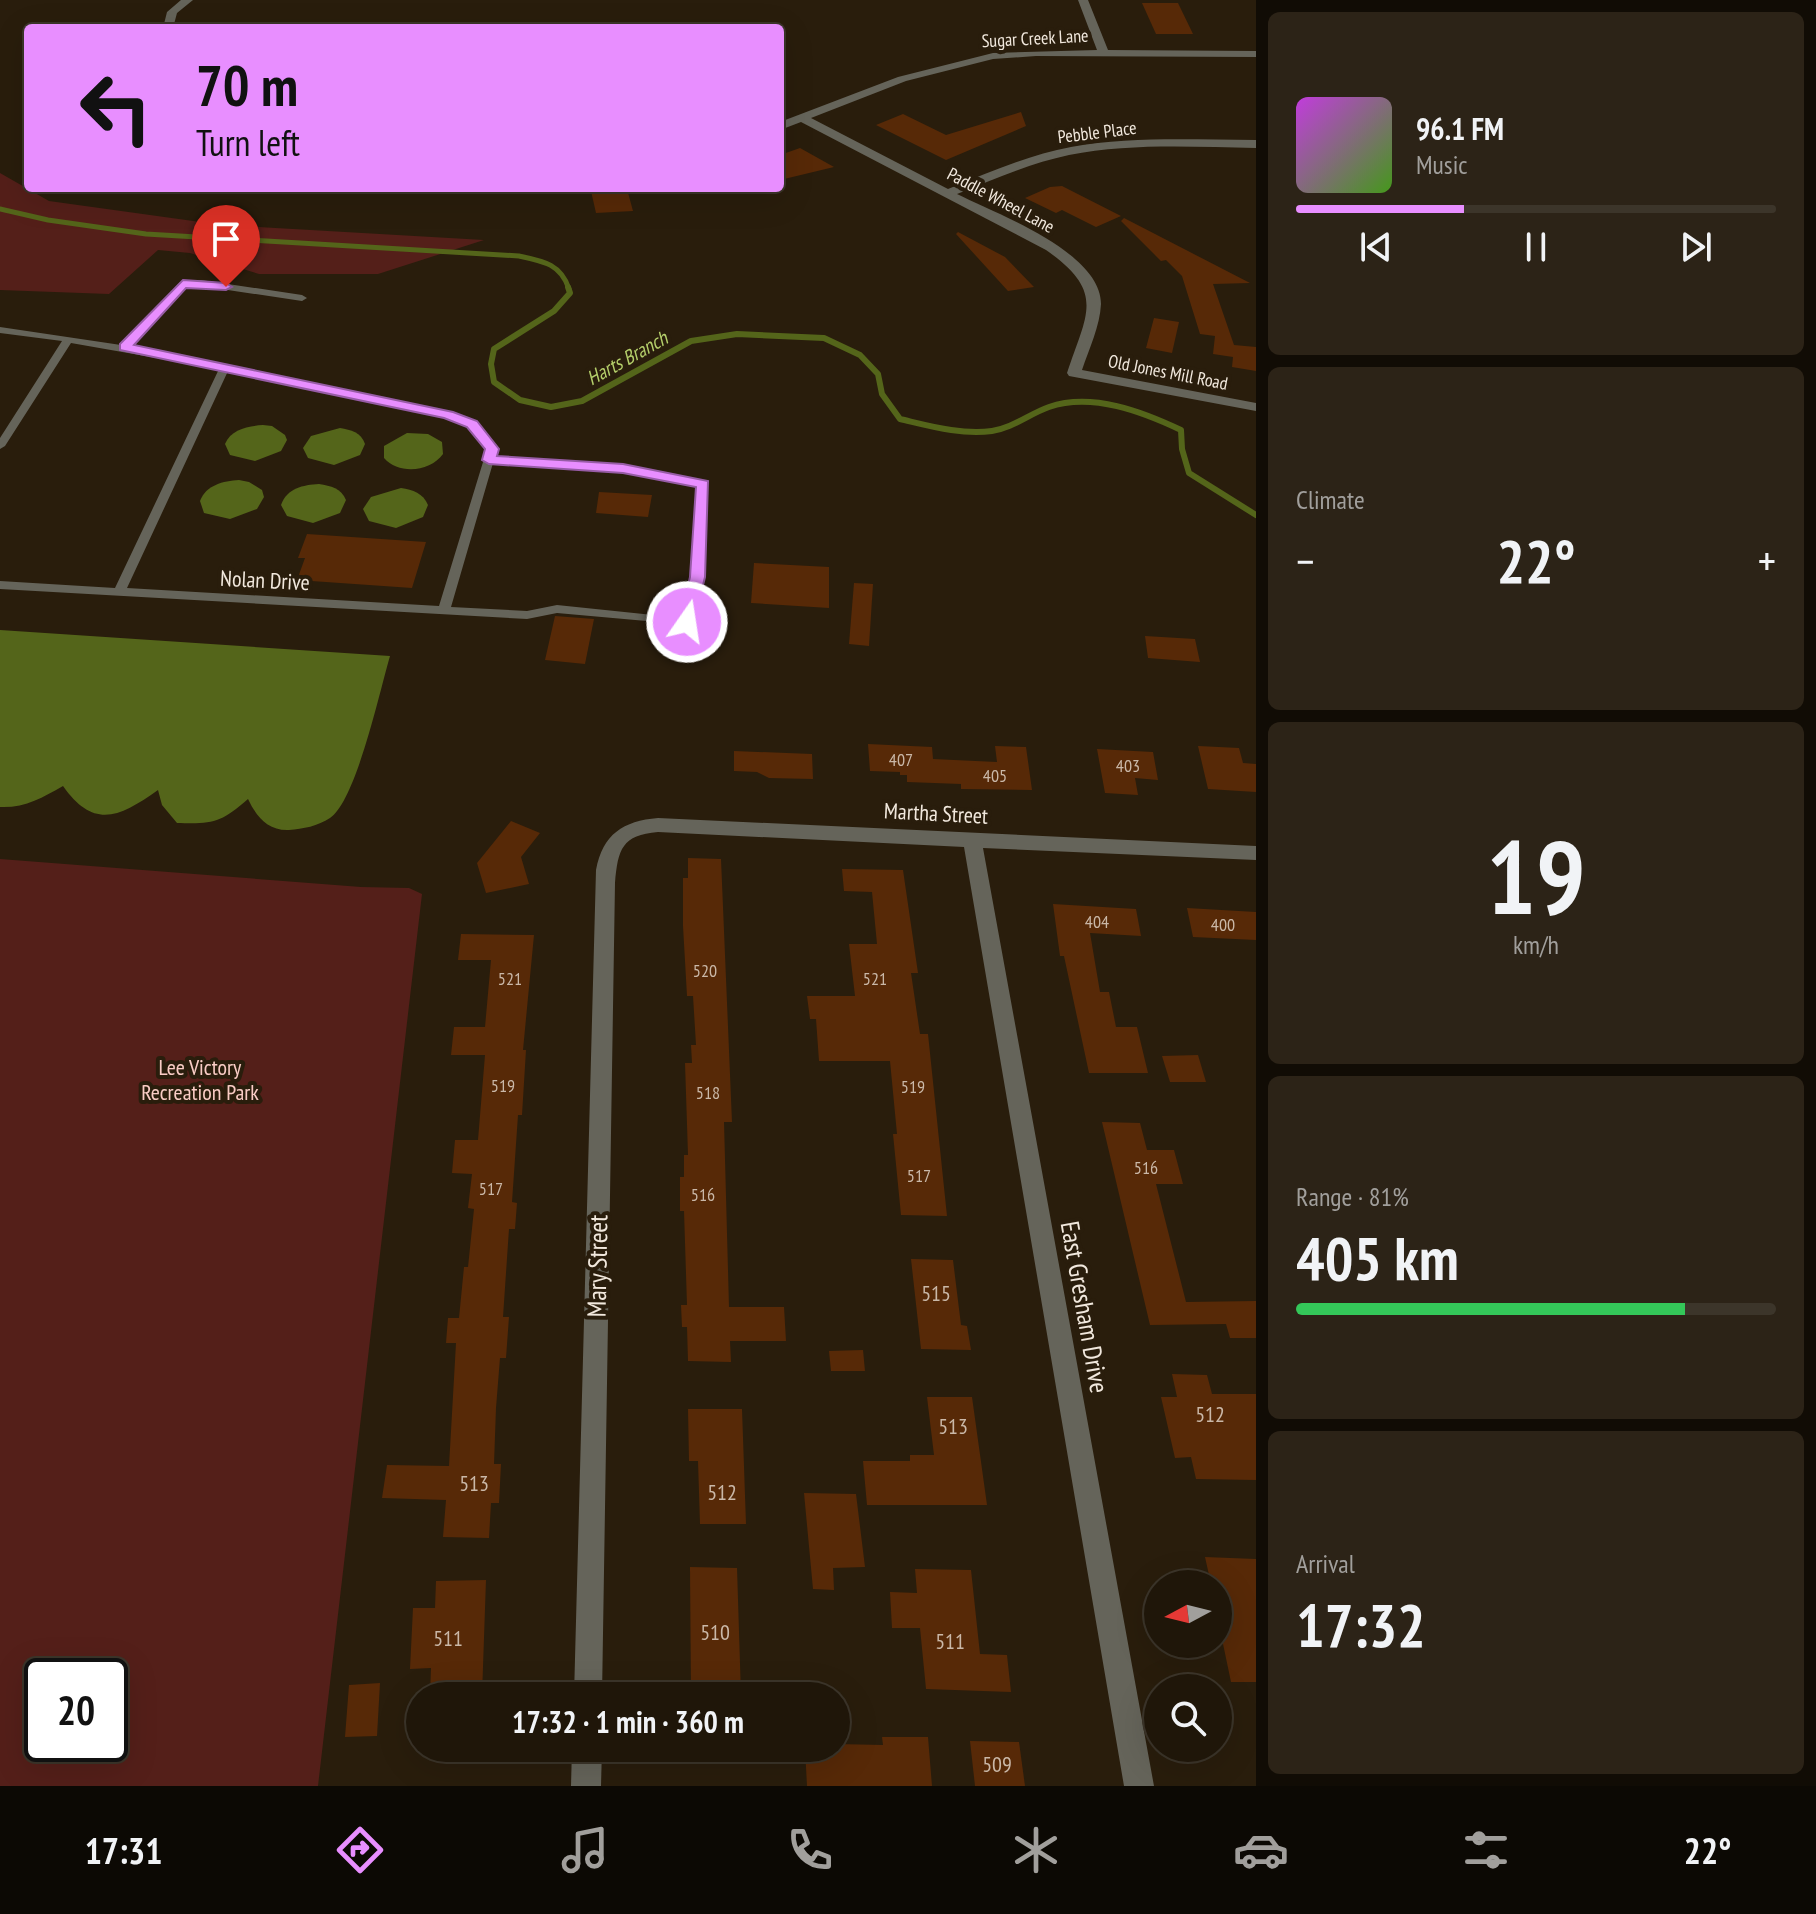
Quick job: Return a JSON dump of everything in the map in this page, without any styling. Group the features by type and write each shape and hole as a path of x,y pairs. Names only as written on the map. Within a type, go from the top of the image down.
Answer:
{"street":[{"path":"169,24 172,12 188,0"},
{"path":"1083,0 1104,53"},
{"name":"Sugar Creek Lane","path":"784,125 902,79 971,60 1013,54 1256,54"},
{"name":"Paddle Wheel Lane","path":"802,118 1051,247 1086,273 1092,284 1093,310 1074,373"},
{"name":"Pebble Place","path":"948,193 1028,162 1069,151 1147,144 1256,144"},
{"name":"Old Jones Mill Road","path":"1074,373 1256,407"},
{"name":"Martha Street","path":"617,837 639,826 658,825 1256,853"},
{"name":"Mary Street","path":"588,1682 605,883 610,850 617,837"},
{"name":"East Gresham Drive","path":"972,839 1139,1786"},
{"path":"586,1786 587,1762"}],"lane":[{"path":"125,347 183,284 201,283 302,298"},
{"path":"0,330 48,334 125,347 448,414 472,424 492,449 444,610"},
{"path":"0,446 69,339"},
{"path":"119,592 225,367"},
{"name":"Nolan Drive","path":"0,585 527,615 557,609 687,622 697,577 703,484 623,469 489,460"}],"green space":[{"path":"0,173 24,187 24,192 33,192 49,201 222,225 484,240 378,274 259,274 190,253 158,250 109,294 0,290"},
{"name":"Lee Victory Recreation Park","path":"0,859 409,888 422,894 318,1786 0,1786"}],"shaded area":[{"path":"272,426 285,435 287,440 281,451 255,461 230,455 225,444 231,435 246,427"},
{"path":"340,428 361,437 365,444 360,455 334,465 308,458 303,448 311,436"},
{"path":"407,433 428,434 442,442 443,454 423,468 406,469 390,463 384,458 384,446"},
{"path":"239,480 262,490 264,497 257,509 230,519 204,513 200,501 206,491 221,483"},
{"path":"319,484 335,488 344,496 346,500 340,513 313,523 287,516 281,505 291,491"},
{"path":"401,488 417,493 426,501 428,505 423,517 396,528 369,521 363,509 371,497"},
{"path":"0,630 390,656 358,768 340,808 330,818 310,827 282,830 264,821 248,799 216,820 177,823 162,805 158,790 131,807 108,815 86,809 63,786 25,804 0,807"}],"building":[{"path":"1142,3 1178,3 1193,34 1156,34"},
{"path":"1021,112 1026,126 946,160 876,125 903,114 946,135"},
{"path":"800,148 834,167 784,179 784,154"},
{"path":"1062,186 1121,216 1096,227 1062,210 1056,213 1025,198 1050,187"},
{"path":"591,192 628,192 633,211 596,213"},
{"path":"1124,218 1250,283 1213,284 1234,345 1256,347 1256,371 1232,367 1233,357 1213,354 1215,336 1200,334 1182,276 1166,260 1161,261 1121,221"},
{"path":"958,232 1005,257 1034,287 1008,291 956,234"},
{"path":"1154,318 1179,322 1172,353 1146,348"},
{"path":"599,492 652,495 648,517 596,513"},
{"path":"307,534 426,542 412,588 297,580 305,558 298,558"},
{"path":"754,563 829,567 829,608 751,603"},
{"path":"854,583 873,584 869,646 849,644"},
{"path":"555,616 594,619 585,664 545,660"},
{"path":"1145,636 1195,639 1200,662 1148,658"},
{"path":"868,744 932,747 933,759 997,762 995,746 1026,747 1032,790 961,789 961,784 907,782 907,775 900,775 900,772 870,771"},
{"path":"1198,746 1239,748 1243,763 1256,764 1256,792 1208,789"},
{"path":"1097,749 1153,752 1158,780 1135,778 1138,795 1105,793"},
{"path":"734,751 812,754 813,779 769,778 757,772 734,771"},
{"path":"511,821 540,833 521,857 529,884 486,893 477,863"},
{"path":"688,858 721,859 732,1122 724,1122 729,1307 784,1307 786,1341 730,1341 731,1362 688,1361 687,1327 682,1327 681,1305 687,1305 684,1211 680,1211 680,1177 684,1177 684,1155 688,1155 685,1063 692,1063 691,1045 696,1045 693,996 687,996 683,926 683,878 688,878"},
{"path":"842,869 903,870 918,973 911,973 920,1034 928,1034 947,1216 901,1215 890,1061 819,1061 816,1019 810,1019 807,996 855,996 849,944 877,944 872,892 844,891"},
{"path":"1053,904 1136,909 1141,936 1090,933 1100,992 1109,992 1116,1027 1137,1027 1148,1073 1089,1073 1064,956 1060,956"},
{"path":"1187,908 1256,912 1256,940 1193,937"},
{"path":"461,934 534,935 523,1050 526,1050 522,1115 518,1115 512,1202 517,1203 515,1229 509,1229 503,1317 509,1317 506,1358 500,1358 496,1408 494,1464 501,1464 499,1503 491,1503 489,1538 443,1537 446,1500 382,1498 387,1465 449,1466 456,1343 446,1343 448,1318 459,1318 474,1209 468,1208 472,1174 452,1173 455,1140 478,1140 485,1055 451,1055 454,1027 485,1027 491,960 458,960"},
{"path":"1198,1055 1206,1082 1170,1082 1162,1056"},
{"path":"1102,1122 1140,1123 1147,1150 1174,1150 1183,1184 1156,1184 1186,1302 1256,1301 1256,1338 1230,1338 1226,1324 1150,1325"},
{"path":"911,1259 953,1260 961,1325 967,1326 971,1350 921,1349"},
{"path":"863,1350 865,1371 831,1371 829,1351"},
{"path":"1172,1374 1207,1375 1212,1394 1256,1394 1256,1480 1196,1479 1191,1457 1175,1458 1161,1397 1177,1397"},
{"path":"927,1397 972,1397 987,1505 867,1505 863,1461 910,1461 910,1455 934,1455"},
{"path":"688,1409 742,1409 746,1524 700,1524 698,1461 689,1461"},
{"path":"804,1493 856,1494 865,1567 833,1568 834,1590 813,1589"},
{"path":"1205,1557 1256,1559 1256,1682 1232,1682 1232,1674 1229,1674 1226,1658 1232,1658 1232,1570 1208,1570"},
{"path":"690,1567 737,1568 741,1682 691,1682"},
{"path":"915,1569 971,1570 980,1654 1007,1655 1011,1692 926,1689 920,1628 892,1628 890,1592 917,1593"},
{"path":"486,1580 482,1682 430,1682 431,1668 410,1669 413,1608 435,1608 436,1581"},
{"path":"380,1683 377,1736 345,1737 349,1685"},
{"path":"882,1737 928,1737 932,1786 807,1786 806,1762 850,1762 850,1744 883,1745"},
{"path":"970,1741 1019,1742 1025,1786 975,1786"}],"waterway":[{"name":"Harts Branch","path":"0,209 48,220 146,234 519,256 556,269 569,289"},
{"name":"Harts Branch","path":"568,287 570,293 554,311 494,349 491,364 494,382 520,400 551,407 582,401 691,341 737,334 824,338 860,355 878,374 882,394 900,419 957,431 992,431 1049,407 1082,402 1117,406 1150,417 1181,430 1182,449 1189,473 1256,515"}],"route":[{"path":"226,287 183,284 125,347 448,414 472,424 484,436 492,449 489,460 623,469 703,484 697,577 687,622"}]}
